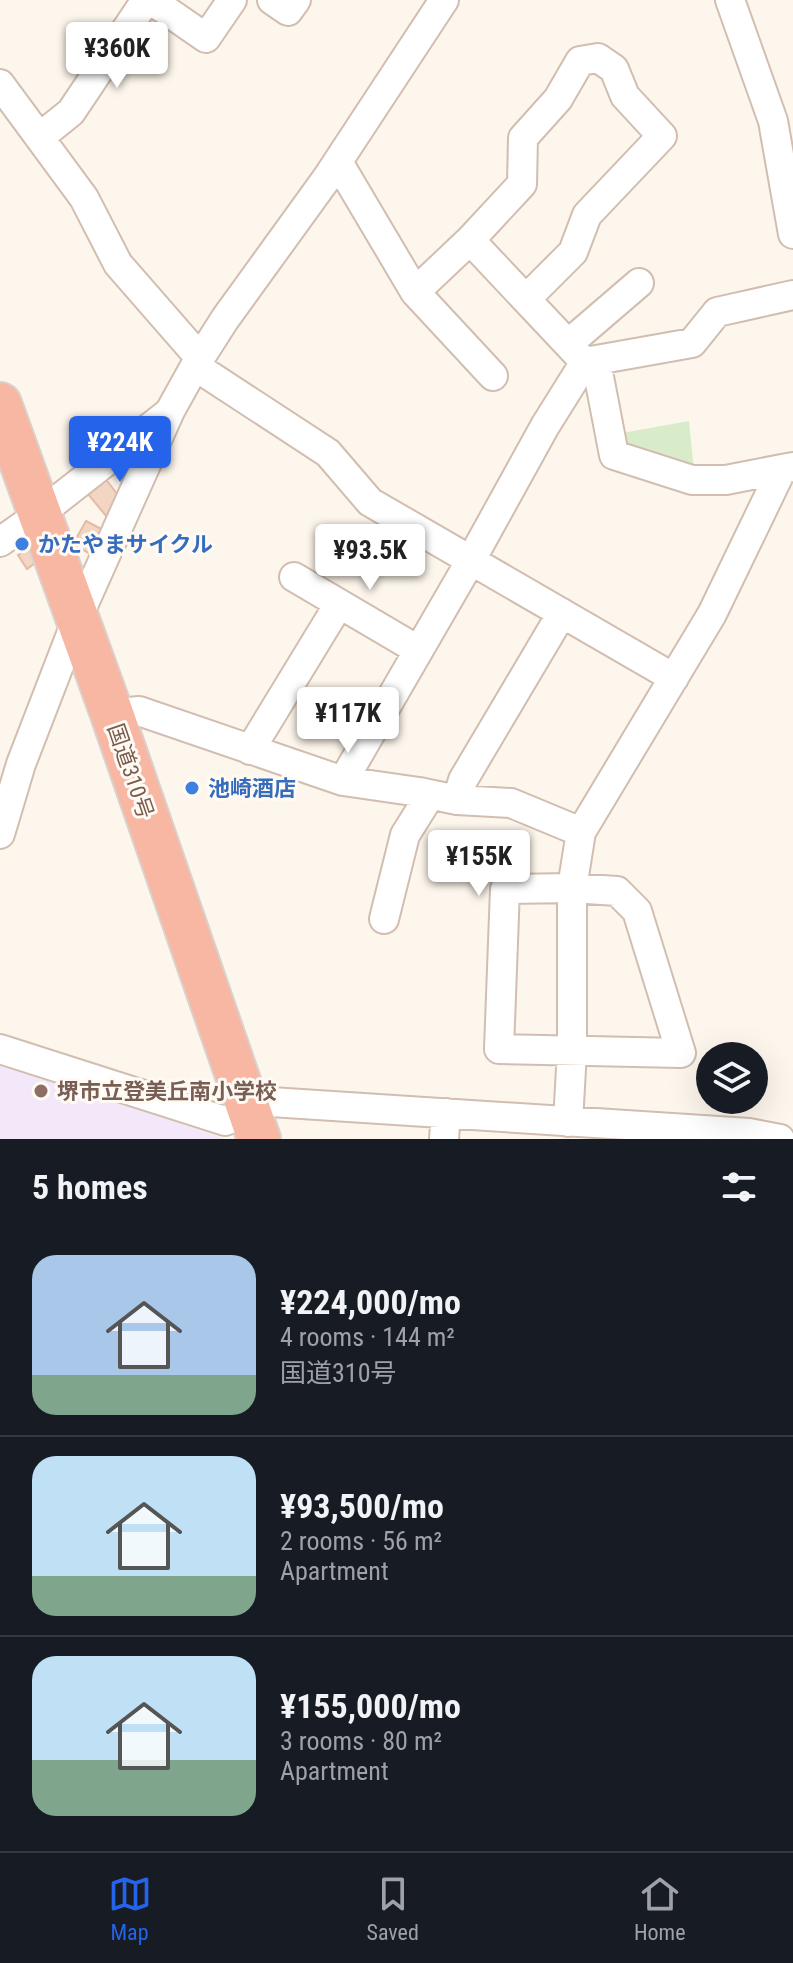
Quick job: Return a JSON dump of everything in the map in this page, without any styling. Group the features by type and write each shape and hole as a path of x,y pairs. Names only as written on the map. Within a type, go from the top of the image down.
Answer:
{"highway":[{"name":"国道310号","path":"0,404 112,714 254,1125"}],"street":[{"path":"40,137 71,112 148,0 206,38 232,0"},
{"path":"272,0 288,11 296,0"},
{"path":"0,834 21,764 77,619 170,411 225,319 338,162 444,0"},
{"path":"730,0 773,121 793,234"},
{"path":"415,292 470,240 522,184 523,138 558,99 580,61 598,58 614,69 625,96 662,136 587,215 573,252 526,299"},
{"path":"0,84 84,198 118,264 198,362 328,453 370,502 674,678"},
{"path":"338,162 415,292 493,376"},
{"path":"470,240 599,377 614,455 692,480 726,480 787,468"},
{"path":"343,781 545,426 576,353 639,283"},
{"path":"576,353 692,343 717,312 793,295"},
{"path":"0,542 170,411"},
{"path":"568,1122 572,1051 572,888 581,832 712,614 787,468"},
{"path":"294,577 418,650"},
{"path":"250,750 339,604"},
{"path":"384,919 405,835 463,780 562,613"},
{"path":"112,714 139,711 343,781 443,797 511,803 581,832"},
{"path":"572,888 617,891 637,911 681,1053 499,1049 505,889 572,888"},
{"path":"0,1049 225,1121 254,1125 271,1102 445,1126 568,1122 749,1133 780,1139"}],"shaded area":[{"name":"堺市立登美丘南小学校","path":"0,1063 225,1139 0,1139"}],"green space":[{"path":"689,421 694,471 626,450 622,433"}],"building":[{"path":"105,478 124,503 107,517 87,493"},
{"path":"86,521 105,531 92,555 73,544"},
{"path":"32,546 38,561 27,569 18,555"}],"place":[{"name":"かたやまサイクル","path":"22,544"},
{"name":"池崎酒店","path":"192,788"},
{"name":"堺市立登美丘南小学校","path":"41,1091"}]}
